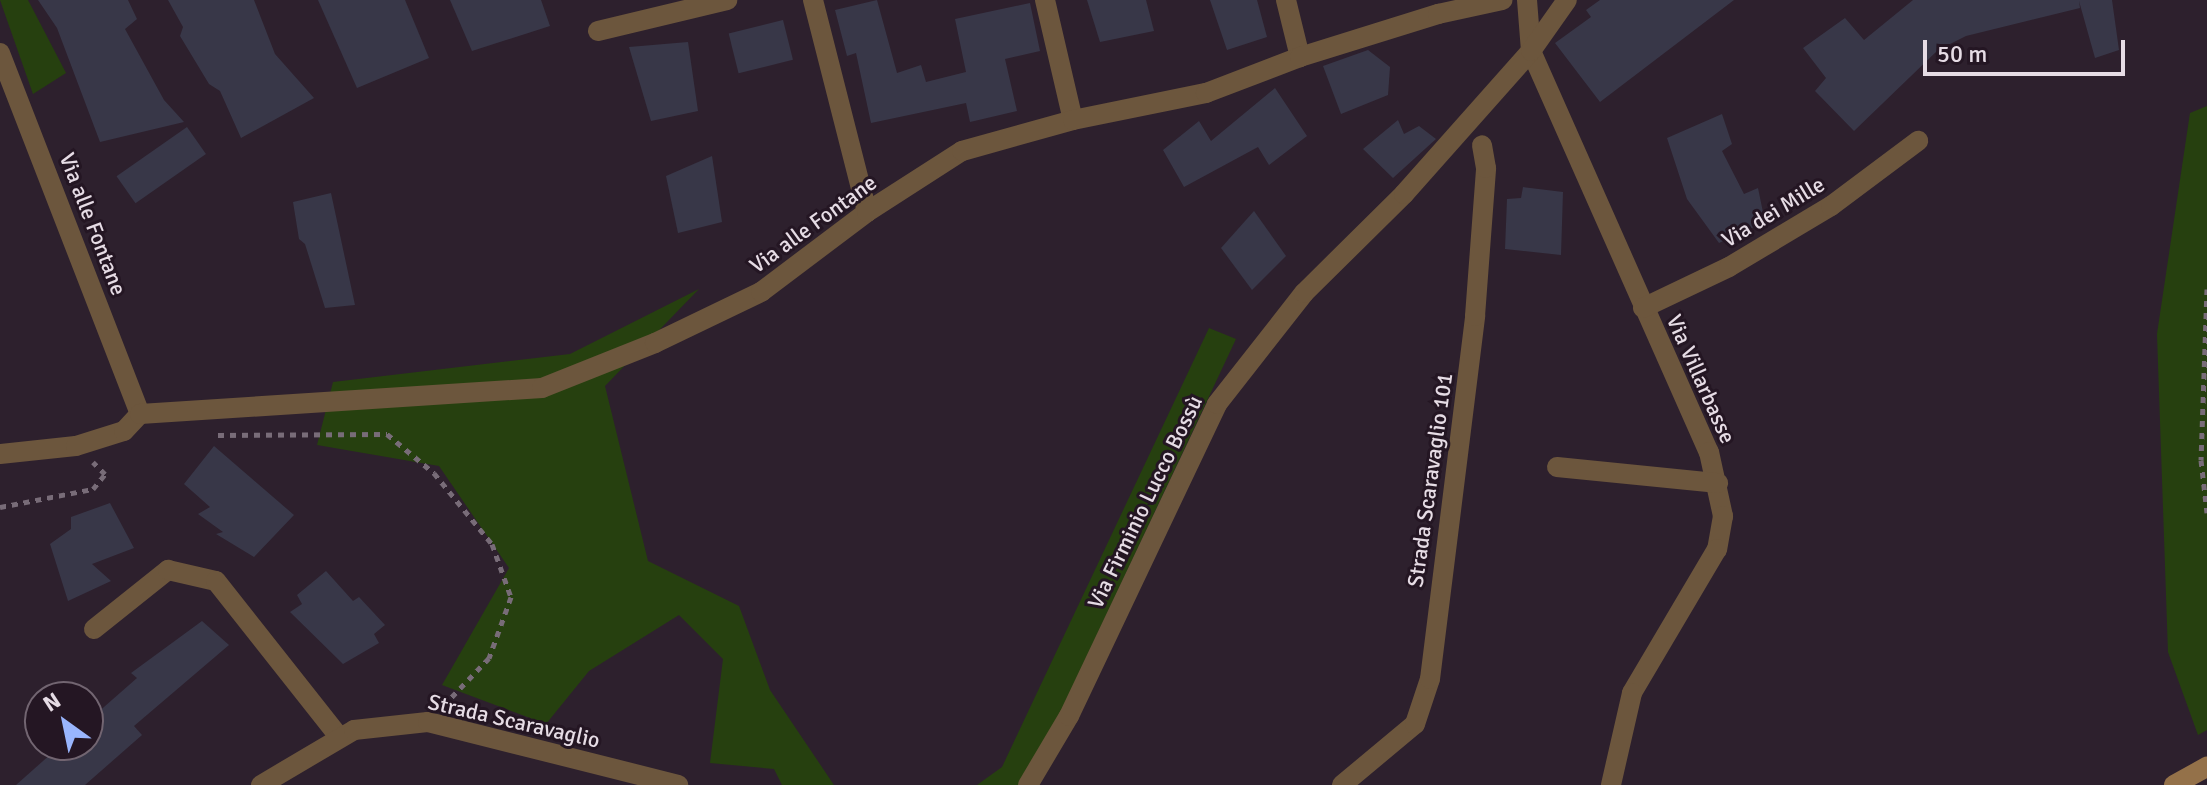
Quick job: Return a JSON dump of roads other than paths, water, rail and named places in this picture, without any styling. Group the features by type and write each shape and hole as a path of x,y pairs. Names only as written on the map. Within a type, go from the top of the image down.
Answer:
{"street":[{"path":"598,31 727,0"},
{"path":"813,0 867,212"},
{"path":"1045,0 1073,120"},
{"path":"1286,0 1300,57"},
{"name":"Via alle Fontane","path":"0,53 140,414 542,388 655,343 761,292 867,212 962,151 1073,120 1206,93 1300,57 1438,14 1502,0"},
{"name":"Via Villarbasse","path":"1527,0 1531,51 1718,483 1723,516 1717,549 1632,693 1611,785"},
{"path":"1531,51 1567,0"},
{"name":"Via Firminio Lucco Bossù","path":"1028,785 1069,716 1217,404 1304,293 1404,194 1531,51"},
{"name":"Via dei Mille","path":"1643,308 1729,267 1831,206 1918,141"},
{"name":"Strada Scaravaglio 101","path":"1342,785 1415,724 1430,679 1478,289 1486,168 1482,145"},
{"path":"0,454 100,439 124,431 140,414"},
{"path":"1557,467 1718,483"},
{"path":"94,629 168,570 216,581 339,737"},
{"name":"Strada Scaravaglio","path":"261,785 339,737 377,724 428,722 678,785"},
{"path":"2174,785 2207,767"}]}
